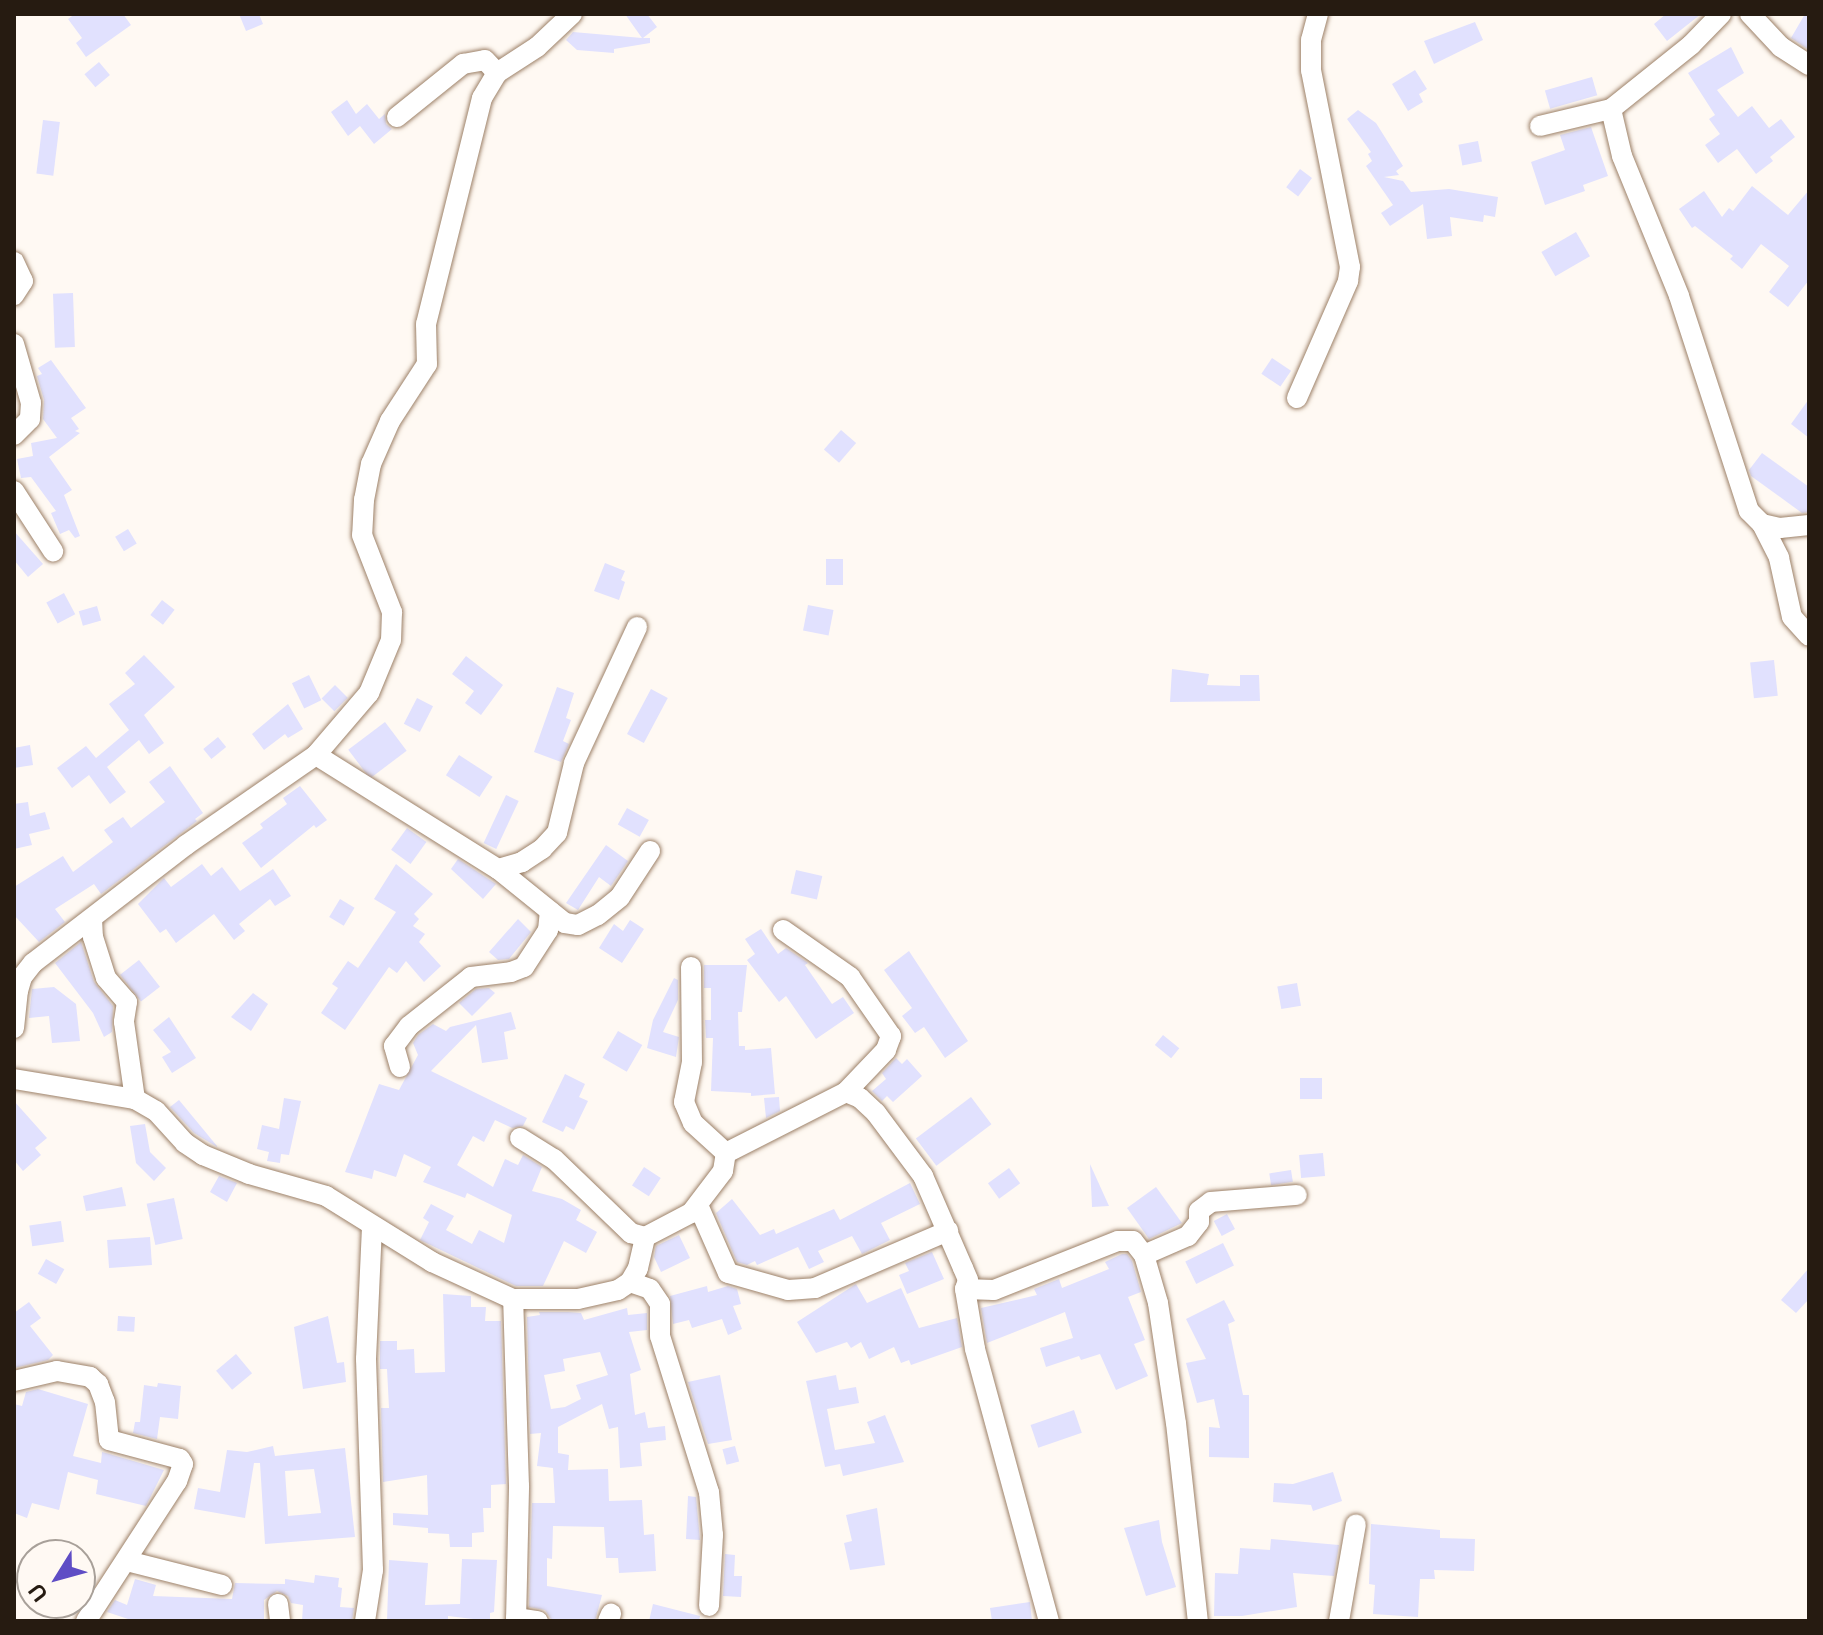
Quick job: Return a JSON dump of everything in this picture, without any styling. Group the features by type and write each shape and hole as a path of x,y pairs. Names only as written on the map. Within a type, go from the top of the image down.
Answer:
{"street":[{"path":"14,1028 22,977 57,942 92,919 186,845 316,755 369,693 391,640 389,599 369,558 362,535 371,464 390,421 427,364 424,341 433,287 482,98 497,73 537,47 572,14"},
{"path":"1297,398 1348,281 1350,267 1311,70 1311,40 1318,14"},
{"path":"1540,126 1611,109 1691,45 1721,14"},
{"path":"1750,14 1781,47 1809,65"},
{"path":"397,117 463,64 485,60 497,73"},
{"path":"1611,109 1622,156 1679,296 1740,490 1749,511 1762,524 1779,558 1792,617 1809,636"},
{"path":"14,262 23,281 14,295"},
{"path":"14,344 31,403 30,419 14,435"},
{"path":"14,491 53,551"},
{"path":"1762,524 1780,528 1809,525"},
{"path":"498,869 522,862 542,849 557,833 574,763 637,627"},
{"path":"316,755 498,869 565,923 587,923 620,897 650,851"},
{"path":"400,1067 394,1046 409,1026 471,977 511,972 524,967 548,930 550,911"},
{"path":"92,919 93,937 106,978 127,1002 124,1022 135,1099"},
{"path":"726,1153 846,1092 886,1050 891,1036 850,977 783,930"},
{"path":"691,967 692,1062 684,1102 693,1123 726,1153"},
{"path":"14,1079 135,1099 156,1111 185,1143 203,1155 249,1174 326,1196 372,1227 475,1284 513,1299 578,1299 618,1290 630,1282 638,1268 645,1237"},
{"path":"846,1092 860,1098 876,1113 910,1156 948,1231 968,1280 965,1289 975,1349 1049,1621"},
{"path":"520,1138 554,1159 631,1233 645,1237 667,1229 698,1205 723,1171 726,1153"},
{"path":"1144,1255 1188,1236 1199,1222 1199,1211 1211,1202 1297,1195"},
{"path":"698,1205 728,1273 788,1290 815,1288 948,1231"},
{"path":"365,1621 373,1570 366,1359 372,1227"},
{"path":"965,1289 994,1290 1123,1239 1133,1241 1144,1255 1158,1303 1172,1393 1198,1621"},
{"path":"630,1282 650,1289 660,1304 660,1336 709,1492 713,1546 709,1606"},
{"path":"513,1299 519,1486 516,1619 538,1621"},
{"path":"14,1381 57,1371 74,1371 90,1377 98,1384 105,1402 109,1440 182,1462 183,1469 177,1481 86,1621"},
{"path":"1339,1621 1356,1524"},
{"path":"127,1561 222,1585"}],"building":[{"path":"75,14 123,14 131,25 86,57 76,43 82,38 68,19"},
{"path":"239,14 259,14 263,24 246,31"},
{"path":"625,14 647,14 657,27 643,38 650,38 650,43 614,49 614,53 577,50 566,40 573,32 642,38"},
{"path":"1666,14 1701,14 1667,41 1654,24"},
{"path":"1805,14 1809,14 1809,50 1791,38"},
{"path":"1475,22 1483,40 1434,64 1424,41"},
{"path":"1731,47 1744,73 1717,90 1738,117 1752,106 1769,128 1781,119 1795,137 1770,157 1773,161 1756,174 1737,149 1718,163 1705,145 1720,134 1709,119 1715,115 1688,73"},
{"path":"99,62 110,75 95,87 84,74"},
{"path":"1415,70 1427,89 1419,94 1423,102 1408,111 1392,84"},
{"path":"1592,77 1597,95 1550,109 1545,91"},
{"path":"347,100 356,114 367,104 379,119 385,114 386,124 392,129 374,144 360,126 348,136 331,112"},
{"path":"1358,110 1376,123 1403,166 1396,171 1399,175 1384,177 1403,181 1411,192 1449,189 1498,197 1495,217 1484,215 1483,222 1450,217 1452,236 1427,239 1423,204 1390,226 1381,213 1393,205 1366,166 1372,161 1368,154 1371,152 1347,119"},
{"path":"43,120 60,122 53,176 36,174"},
{"path":"1591,127 1608,176 1583,185 1585,191 1545,205 1531,162 1565,150 1560,135"},
{"path":"1478,141 1482,162 1462,165 1458,145"},
{"path":"1300,169 1312,178 1298,196 1286,187"},
{"path":"1752,186 1788,215 1809,190 1809,280 1788,307 1769,292 1789,266 1761,244 1742,269 1730,259 1733,256 1695,226 1692,228 1679,209 1704,191 1722,217 1729,208 1733,211"},
{"path":"1576,232 1590,256 1555,276 1541,252"},
{"path":"73,293 75,347 55,348 53,294"},
{"path":"1272,358 1291,371 1280,387 1261,374"},
{"path":"51,360 86,408 71,418 79,429 75,431 80,433 49,457 72,490 64,495 80,536 75,538 69,530 60,534 51,513 56,511 31,477 21,478 17,459 33,456 31,443 57,438 43,419 44,400 37,376 42,374 38,368"},
{"path":"1809,399 1809,438 1791,424"},
{"path":"841,430 856,443 839,463 824,450"},
{"path":"1762,453 1809,487 1809,512 1802,513 1751,476 1749,470"},
{"path":"128,529 137,544 124,551 115,537"},
{"path":"14,531 43,564 28,577 14,560"},
{"path":"826,559 843,559 843,585 826,585"},
{"path":"605,563 625,571 619,600 594,591"},
{"path":"64,593 75,614 58,624 46,602"},
{"path":"162,600 175,610 163,625 150,615"},
{"path":"808,605 834,610 829,635 803,631"},
{"path":"97,606 101,620 83,626 79,611"},
{"path":"144,655 175,687 144,715 164,743 149,754 139,740 107,767 126,792 110,804 89,775 72,788 57,768 86,746 96,758 129,730 109,704 135,684 125,673"},
{"path":"466,656 503,685 481,715 465,703 474,691 452,674"},
{"path":"1774,660 1778,696 1754,698 1750,663"},
{"path":"1172,669 1209,674 1207,685 1240,686 1240,675 1259,675 1260,701 1170,702"},
{"path":"309,675 321,700 304,708 292,683"},
{"path":"335,685 348,698 334,711 322,698"},
{"path":"557,687 574,693 566,718 571,720 563,741 569,744 561,762 534,752"},
{"path":"651,689 668,698 644,743 627,734"},
{"path":"417,698 433,706 420,732 404,724"},
{"path":"288,704 303,729 288,738 285,734 264,750 252,734"},
{"path":"385,722 407,751 370,778 348,750"},
{"path":"218,737 226,747 211,759 203,749"},
{"path":"30,745 33,765 14,768 14,748"},
{"path":"459,755 493,777 479,797 446,775"},
{"path":"170,766 203,813 195,819 197,821 101,894 94,884 55,909 65,922 39,942 14,915 14,887 63,856 73,872 113,842 104,830 123,817 131,828 165,802 149,782"},
{"path":"300,786 327,820 316,828 314,825 261,868 242,843 263,828 260,824 287,804 283,798"},
{"path":"506,795 519,801 496,849 484,843"},
{"path":"28,802 30,816 45,812 50,829 29,834 32,845 14,849 14,804"},
{"path":"627,808 649,820 640,837 618,825"},
{"path":"407,828 426,842 411,864 391,850"},
{"path":"606,845 628,861 611,886 599,877 578,910 566,903"},
{"path":"458,859 496,884 483,899 451,869"},
{"path":"202,864 211,876 222,867 240,891 273,869 291,896 275,906 270,899 239,924 245,931 234,940 214,914 176,943 166,929 160,933 138,904 164,878 171,887"},
{"path":"396,864 433,894 414,914 419,919 413,926 425,934 419,942 441,966 424,982 406,961 397,973 389,967 345,1030 321,1013 338,988 332,984 348,961 358,968 396,912 374,899"},
{"path":"796,870 822,876 817,899 791,893"},
{"path":"340,899 355,908 344,926 329,917"},
{"path":"518,919 531,932 509,959 498,960 489,952"},
{"path":"630,920 644,929 622,963 599,948 614,924 623,931"},
{"path":"761,929 778,954 786,948 808,963 805,965 832,1004 843,997 854,1013 816,1039 786,996 779,1002 747,960 755,954 745,939"},
{"path":"81,942 94,982 113,1006 112,1032 104,1037 93,1013 55,963"},
{"path":"909,951 968,1041 945,1058 924,1027 915,1033 902,1016 912,1008 884,970"},
{"path":"139,960 160,987 141,1002 120,975"},
{"path":"704,965 747,965 742,1012 738,1012 739,1046 745,1046 745,1050 771,1048 775,1094 751,1096 751,1093 711,1091 713,1038 706,1038 705,1020 711,1020 711,988 704,988"},
{"path":"674,978 678,980 678,1000 663,1032 679,1037 676,1057 647,1048 653,1020"},
{"path":"1297,983 1301,1006 1281,1009 1277,986"},
{"path":"54,987 76,1004 80,1041 52,1043 49,1016 29,1018 32,989"},
{"path":"489,988 495,993 472,1016 459,1003 476,989"},
{"path":"253,993 268,1004 251,1031 231,1017"},
{"path":"511,1012 516,1029 504,1032 508,1059 482,1063 476,1025 431,1071 527,1118 523,1126 512,1128 495,1120 484,1142 473,1136 457,1165 493,1187 505,1159 518,1165 523,1155 542,1167 532,1191 562,1199 581,1210 576,1220 597,1232 586,1253 564,1241 543,1286 516,1286 420,1240 429,1222 423,1218 431,1204 454,1216 446,1230 472,1244 479,1230 504,1243 512,1215 467,1193 465,1198 423,1182 431,1167 404,1154 396,1177 374,1170 372,1179 345,1172 379,1084 399,1090 418,1055 413,1043 418,1035 433,1024 446,1031 450,1027"},
{"path":"169,1017 196,1058 172,1073 162,1057 171,1052 153,1030"},
{"path":"618,1031 642,1045 627,1072 602,1058"},
{"path":"1163,1035 1179,1048 1171,1058 1155,1045"},
{"path":"896,1058 902,1064 907,1059 922,1076 893,1102 887,1096 882,1101 872,1091 886,1079 882,1073"},
{"path":"565,1074 585,1084 579,1097 588,1101 574,1130 566,1126 563,1132 542,1122"},
{"path":"1300,1078 1322,1078 1322,1099 1300,1099"},
{"path":"779,1097 780,1111 766,1118 764,1098"},
{"path":"971,1097 991,1124 936,1166 916,1139"},
{"path":"284,1098 301,1101 289,1155 281,1154 280,1163 267,1161 269,1152 257,1149 262,1125 279,1129"},
{"path":"179,1100 217,1147 194,1133 170,1107"},
{"path":"14,1101 47,1138 35,1148 41,1155 23,1171 14,1160"},
{"path":"145,1124 150,1152 166,1168 154,1181 136,1163 130,1126"},
{"path":"1323,1153 1325,1176 1301,1178 1299,1155"},
{"path":"1090,1164 1109,1206 1092,1207"},
{"path":"644,1167 661,1178 649,1196 632,1185"},
{"path":"1009,1168 1020,1183 999,1199 988,1183"},
{"path":"1291,1170 1293,1182 1271,1185 1269,1173"},
{"path":"219,1176 237,1183 227,1202 210,1192"},
{"path":"910,1183 920,1204 881,1223 890,1240 862,1254 852,1236 818,1251 824,1262 809,1269 798,1247 757,1265 755,1261 747,1265 737,1262 716,1213 732,1199 760,1235 774,1229 776,1234 834,1209 840,1220"},
{"path":"122,1187 126,1206 86,1211 83,1196"},
{"path":"1156,1187 1182,1223 1149,1239 1127,1208"},
{"path":"174,1198 183,1239 155,1245 147,1204"},
{"path":"1227,1214 1235,1229 1222,1236 1214,1221"},
{"path":"61,1221 64,1242 32,1246 29,1225"},
{"path":"679,1235 690,1258 661,1272 654,1257 656,1246"},
{"path":"150,1237 152,1265 109,1268 107,1240"},
{"path":"1223,1243 1234,1265 1196,1284 1185,1261"},
{"path":"932,1252 944,1279 907,1294 899,1275 909,1271 905,1263"},
{"path":"1127,1254 1132,1261 1141,1292 1128,1297 1145,1340 1134,1344 1148,1376 1116,1390 1100,1354 1081,1360 1079,1356 1046,1367 1040,1348 1073,1338 1065,1312 987,1343 981,1308 1037,1295 1034,1289 1059,1279 1062,1288 1109,1269 1105,1262"},
{"path":"46,1259 64,1269 56,1284 38,1274"},
{"path":"1809,1268 1809,1299 1796,1313 1781,1300"},
{"path":"856,1284 867,1303 901,1288 919,1328 957,1318 962,1347 911,1365 909,1360 901,1363 894,1347 869,1359 861,1342 851,1348 847,1342 816,1353 797,1322"},
{"path":"707,1286 708,1292 728,1286 737,1289 741,1304 733,1306 742,1329 728,1335 722,1319 692,1328 689,1320 673,1324 670,1296"},
{"path":"443,1294 471,1296 471,1307 486,1307 485,1321 501,1321 506,1484 491,1485 491,1508 483,1508 484,1532 472,1533 472,1547 450,1547 449,1534 428,1533 428,1528 393,1525 393,1513 428,1515 427,1475 383,1482 381,1408 389,1408 387,1369 380,1369 380,1341 397,1341 397,1350 414,1349 415,1373 445,1372"},
{"path":"1224,1300 1235,1321 1228,1324 1243,1395 1249,1395 1249,1458 1209,1457 1209,1427 1220,1428 1214,1399 1197,1403 1186,1363 1206,1359 1186,1319"},
{"path":"29,1302 41,1318 30,1326 53,1355 48,1360 14,1368 14,1313"},
{"path":"627,1308 628,1315 647,1313 647,1330 629,1332 641,1370 630,1374 635,1415 645,1412 648,1428 665,1426 666,1440 640,1443 642,1466 620,1468 618,1427 609,1429 602,1404 558,1427 558,1453 569,1455 568,1470 608,1469 609,1501 642,1500 644,1535 654,1534 656,1571 619,1573 618,1558 606,1558 604,1527 553,1526 552,1559 547,1558 547,1586 602,1595 595,1621 551,1619 545,1610 529,1607 532,1503 555,1503 553,1468 537,1466 541,1433 530,1434 527,1317 540,1315 539,1312 568,1312 581,1313 584,1320","holes":["600,1352 608,1375 576,1385 581,1399 565,1407 551,1409 544,1375 565,1371 563,1359"]},
{"path":"118,1316 135,1317 134,1332 117,1331"},
{"path":"328,1316 337,1363 344,1362 346,1382 303,1389 294,1327"},
{"path":"236,1354 252,1373 232,1390 216,1371"},
{"path":"720,1375 732,1440 708,1444 688,1382"},
{"path":"836,1375 839,1390 856,1387 859,1403 827,1409 835,1450 875,1443 867,1422 885,1415 904,1462 843,1476 840,1464 825,1467 806,1381"},
{"path":"158,1383 181,1386 178,1419 160,1417 157,1439 133,1433 135,1422 140,1422 144,1385 157,1387"},
{"path":"38,1389 88,1404 73,1456 101,1463 102,1452 164,1470 146,1506 96,1494 98,1480 68,1472 59,1510 32,1503 27,1518 14,1513 14,1404 22,1406 26,1392"},
{"path":"1074,1410 1082,1433 1038,1448 1031,1425"},
{"path":"273,1446 275,1456 345,1448 355,1537 265,1544 260,1463 254,1463 245,1518 194,1509 198,1488 220,1492 227,1450 247,1452","holes":["314,1469 321,1513 288,1516 285,1471"]},
{"path":"735,1446 739,1461 727,1465 722,1449"},
{"path":"1333,1472 1342,1501 1313,1511 1311,1505 1273,1502 1274,1483 1293,1484"},
{"path":"688,1496 696,1497 700,1540 686,1539"},
{"path":"877,1508 885,1565 850,1570 844,1543 852,1541 846,1515"},
{"path":"1159,1520 1162,1542 1176,1587 1146,1596 1124,1528"},
{"path":"1371,1524 1440,1530 1440,1538 1475,1539 1474,1571 1434,1570 1435,1579 1420,1579 1418,1617 1373,1614 1375,1585 1369,1584"},
{"path":"1271,1539 1339,1545 1334,1576 1293,1573 1297,1607 1242,1616 1214,1616 1215,1573 1238,1574 1240,1548 1270,1550"},
{"path":"725,1554 735,1555 734,1576 742,1576 741,1597 723,1596"},
{"path":"462,1559 497,1560 494,1612 490,1613 490,1621 448,1616 448,1621 387,1621 389,1560 428,1563 425,1605 460,1604"},
{"path":"315,1575 339,1578 338,1587 342,1588 340,1607 354,1608 352,1621 302,1621 303,1605 291,1603 288,1596 277,1591 264,1600 264,1621 134,1621 107,1612 115,1600 127,1605 135,1579 156,1585 153,1596 232,1599 235,1583 285,1584 285,1579 314,1583"},
{"path":"1030,1602 1032,1621 992,1621 990,1608"},
{"path":"653,1604 700,1616 699,1621 649,1621"}]}
